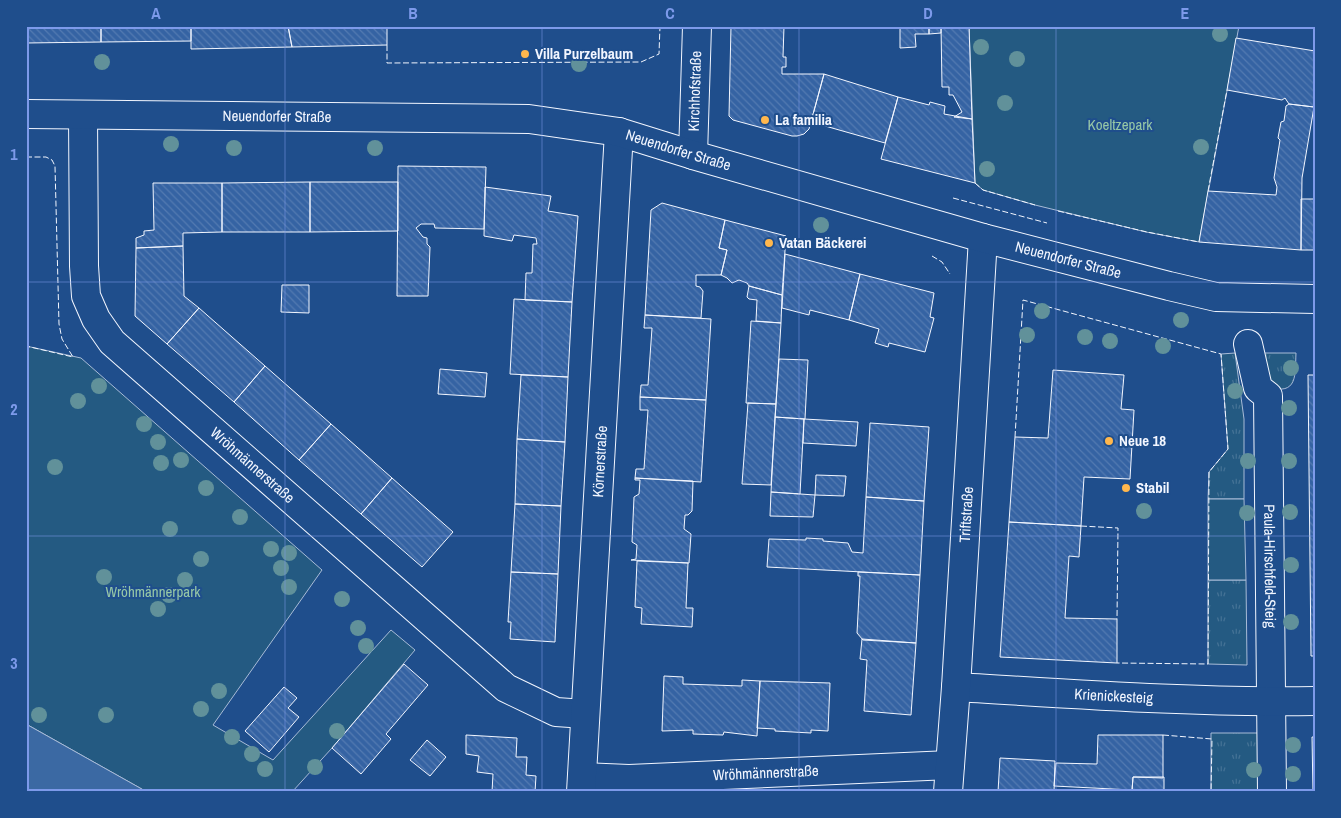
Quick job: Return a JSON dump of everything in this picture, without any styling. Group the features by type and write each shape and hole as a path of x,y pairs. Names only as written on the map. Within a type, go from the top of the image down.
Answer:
{"street":[{"name":"Kirchhofstraße","path":"693,155 697,26"},
{"name":"Neuendorfer Straße","path":"26,114 529,119 619,132 983,238 1216,297 1315,299"},
{"name":"Wröhmännerstraße","path":"83,115 84,266 86,296 96,319 112,342 506,688 556,712 585,714"},
{"name":"Körnerstraße","path":"582,784 619,132"},
{"name":"Triftstraße","path":"949,779 983,238"},
{"name":"Paula-Hirschfeld-Steig","path":"1248,344 1258,388 1268,396 1272,792"},
{"name":"Krienickesteig","path":"956,688 1182,699 1271,702 1315,701"},
{"name":"Wröhmännerstraße","path":"582,784 628,779 949,779"}],"green space":[{"name":"Koeltzepark","path":"969,26 1239,26 1199,242 1146,232 1035,205 983,190 975,183"},
{"name":"Wröhmännerpark","path":"26,346 81,358 322,570 213,725 273,760 391,630 415,650 292,792 147,792 26,724"},
{"path":"1235,353 1244,419 1244,499 1208,499 1209,472 1228,449 1221,354"},
{"path":"1261,353 1296,353 1295,376 1290,386 1285,389 1268,387"},
{"path":"1208,499 1244,499 1246,580 1208,580"},
{"path":"1208,580 1246,580 1247,665 1208,664"},
{"path":"1211,733 1258,733 1258,792 1211,792"}],"shaded area":[{"path":"26,724 140,788 147,792 26,792"}],"building":[{"path":"26,26 101,26 101,42 26,43"},
{"path":"101,26 191,26 191,41 101,42"},
{"path":"191,26 288,26 292,47 191,49"},
{"path":"288,26 387,26 387,45 292,47"},
{"path":"731,26 784,26 783,57 786,57 786,67 782,67 782,74 824,74 809,129 804,134 792,136 733,120 729,116"},
{"path":"900,26 929,26 929,34 915,34 916,47 900,48"},
{"path":"929,26 941,26 941,33 929,34"},
{"path":"941,26 969,26 972,119 954,117 962,112 953,95 949,95 949,87 942,87"},
{"path":"1236,38 1315,51 1314,107 1289,104 1285,98 1282,100 1227,90"},
{"path":"824,74 898,97 885,143 811,122"},
{"path":"898,97 929,105 930,102 945,106 944,114 972,119 975,183 881,159"},
{"path":"1289,104 1314,107 1302,178 1301,250 1199,242 1208,191 1276,195 1277,187 1274,178 1280,140 1278,138 1281,122 1284,121 1286,106"},
{"path":"398,166 486,167 484,229 435,228 434,224 421,224 416,228 423,237 427,238 427,244 430,247 428,296 397,296"},
{"path":"310,182 398,182 398,231 310,232"},
{"path":"310,182 310,232 222,232 222,183"},
{"path":"153,183 222,183 222,232 183,233 183,246 136,248 136,238 144,235 144,231 154,230"},
{"path":"485,187 551,196 548,211 578,216 572,302 525,300 526,273 532,273 533,244 537,244 536,238 514,235 512,241 484,236"},
{"path":"1301,199 1315,199 1315,250 1301,250"},
{"path":"662,203 725,220 719,248 727,250 721,275 696,275 696,286 700,287 703,291 701,318 645,315 651,210"},
{"path":"725,220 786,236 782,295 749,286 747,283 739,280 732,283 721,275 727,250 719,248"},
{"path":"183,246 184,296 199,308 167,344 135,316 136,248"},
{"path":"785,254 860,274 849,320 810,310 809,315 782,308"},
{"path":"860,274 934,293 930,317 934,318 925,352 889,343 888,347 875,343 879,329 849,320"},
{"path":"282,285 309,285 309,313 281,312"},
{"path":"749,286 782,295 781,323 756,321 757,300 747,297"},
{"path":"514,299 572,302 568,377 510,374"},
{"path":"199,308 265,366 234,402 167,344"},
{"path":"645,315 711,319 706,400 640,397 641,385 648,385 652,328 644,328"},
{"path":"751,321 781,323 776,404 746,403"},
{"path":"779,359 808,360 805,419 775,417"},
{"path":"265,366 331,424 299,460 234,402"},
{"path":"440,369 487,373 485,397 438,394"},
{"path":"1053,370 1124,375 1121,409 1134,410 1130,479 1084,477 1081,526 1009,522 1015,437 1048,438"},
{"path":"521,375 568,377 565,442 517,439"},
{"path":"1308,375 1315,375 1315,656 1311,656"},
{"path":"640,397 706,400 701,482 635,478 636,469 644,469 648,410 640,410"},
{"path":"748,403 776,404 771,485 742,484"},
{"path":"775,417 804,419 800,494 771,492"},
{"path":"804,419 858,422 856,446 803,443"},
{"path":"870,423 929,427 924,501 866,497"},
{"path":"331,424 392,478 361,514 299,460"},
{"path":"517,439 565,442 561,506 515,504"},
{"path":"816,475 846,476 844,496 815,495"},
{"path":"392,478 453,532 422,567 361,514"},
{"path":"635,478 693,481 692,511 685,515 684,529 691,534 689,563 631,560 636,559 637,545 632,542 634,497 639,494 640,480 635,480"},
{"path":"771,492 815,495 813,517 770,516"},
{"path":"866,497 924,501 920,575 767,567 769,539 823,539 823,541 848,543 852,552 863,553"},
{"path":"515,504 561,506 558,574 511,572"},
{"path":"1009,522 1081,526 1079,557 1069,556 1065,618 1117,619 1117,663 1000,657"},
{"path":"637,561 688,563 686,608 693,608 692,627 641,624 642,608 635,607"},
{"path":"511,572 558,574 555,642 510,639 511,622 508,622"},
{"path":"858,572 920,575 916,643 863,640 857,633 860,576 858,576"},
{"path":"862,639 916,643 911,715 864,711 867,660 860,659"},
{"path":"404,664 428,685 386,734 391,739 361,774 332,748"},
{"path":"664,676 683,677 683,684 742,686 742,680 760,681 757,736 724,732 723,735 693,734 693,730 662,731"},
{"path":"760,681 830,683 828,731 811,730 811,733 757,728"},
{"path":"284,687 297,698 288,708 299,717 269,752 245,731"},
{"path":"466,735 517,738 516,757 527,757 526,775 536,776 535,792 492,792 493,774 477,772 479,756 466,754"},
{"path":"1098,735 1163,735 1163,778 1133,777 1132,790 1054,786 1056,763 1097,764"},
{"path":"1312,737 1315,737 1315,792 1313,792"},
{"path":"427,740 446,757 430,776 410,760"},
{"path":"1000,758 1055,761 1054,792 998,792"},
{"path":"1133,777 1164,777 1164,792 1132,792"}],"fence":[{"path":"387,45 387,63 641,62 659,54 660,26"},
{"path":"1208,191 1227,90"},
{"path":"26,157 46,157 52,160 55,166 59,324 62,339 73,357 26,346"},
{"path":"975,183 983,190 1035,205"},
{"path":"953,198 1047,223"},
{"path":"1058,211 1199,242"},
{"path":"932,256 942,262 950,274"},
{"path":"1015,437 1023,300 1221,354 1228,449 1209,472 1208,664 1117,663"},
{"path":"1081,526 1118,528 1117,619"},
{"path":"1163,735 1212,739 1211,792"}],"place":[{"name":"Villa Purzelbaum","path":"525,54"},
{"name":"La familia","path":"765,120"},
{"name":"Vatan Bäckerei","path":"769,243"},
{"name":"Neue 18","path":"1109,441"},
{"name":"Stabil","path":"1126,488"}]}
